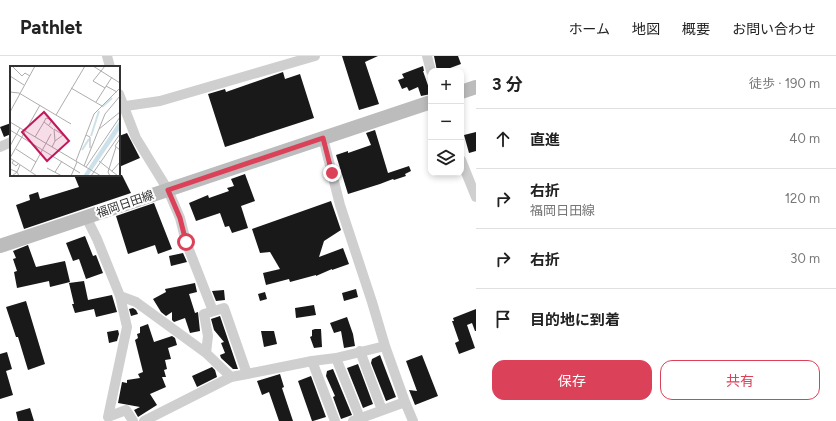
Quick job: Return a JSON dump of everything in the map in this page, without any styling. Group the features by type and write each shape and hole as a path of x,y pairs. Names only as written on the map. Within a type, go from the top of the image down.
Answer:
{"main road":[{"path":"464,91 476,87"},
{"name":"福岡日田線","path":"0,246 428,103"}],"street":[{"path":"107,56 110,66"},
{"path":"213,311 186,242 180,218 168,190 136,138 121,107 160,101 315,56"},
{"path":"426,56 430,68"},
{"path":"323,138 340,205 385,346 413,421"},
{"path":"0,147 10,142"},
{"path":"464,167 476,197"},
{"path":"86,217 97,239 120,296 127,328 104,419"},
{"path":"120,296 136,302 206,353 231,377"},
{"path":"206,353 208,336 204,314 224,308 247,374"},
{"path":"147,420 231,377 312,361 336,358 385,346"},
{"path":"360,351 382,410"},
{"path":"336,358 357,420 405,402"},
{"path":"312,361 335,421"},
{"path":"104,419 126,410 133,421"}],"building":[{"path":"342,56 378,56 365,62 379,104 359,110"},
{"path":"434,56 458,56 461,64 450,68 436,68"},
{"path":"423,66 423,71 428,85 428,95 421,96 418,87 409,91 407,87 402,89 398,80 404,78 402,74"},
{"path":"283,72 285,79 300,74 314,118 225,147 208,94 225,89 226,92"},
{"path":"10,123 10,134 4,137 0,127"},
{"path":"375,130 388,173 409,166 411,171 405,174 406,176 348,194 336,155 348,151 348,153 371,145 366,133"},
{"path":"476,132 476,151 469,153 464,135"},
{"path":"127,133 140,158 120,167 120,136"},
{"path":"245,174 255,201 241,206 248,228 232,233 229,226 225,227 220,213 196,221 189,203 208,195 209,198 229,191 227,188 234,186 231,179"},
{"path":"122,175 131,193 24,229 16,205 30,200 29,195 38,192 40,199 79,187 74,176"},
{"path":"331,201 341,230 324,241 319,257 343,248 349,264 316,276 290,282 289,279 266,285 263,273 280,269 270,252 260,253 252,229"},
{"path":"154,203 172,249 158,254 155,245 128,254 116,216"},
{"path":"85,236 93,256 96,255 103,273 86,279 79,259 73,261 66,243"},
{"path":"28,245 36,267 65,261 70,282 50,287 49,281 17,288 14,272 17,271 13,259 16,258 13,251"},
{"path":"183,253 187,262 171,266 169,256"},
{"path":"84,281 88,300 112,295 117,312 96,317 94,309 75,313 69,283"},
{"path":"195,283 197,292 189,294 195,313 198,312 200,331 190,333 185,318 174,322 172,320 172,312 166,316 161,312 153,299 166,292 165,289"},
{"path":"356,289 358,297 344,301 342,293"},
{"path":"224,290 225,300 216,301 212,291"},
{"path":"265,292 267,299 260,301 258,294"},
{"path":"26,301 45,364 28,370 18,337 16,337 6,307"},
{"path":"314,305 316,315 296,318 295,308"},
{"path":"133,308 138,314 131,316 129,309"},
{"path":"476,309 476,331 472,323 467,325 475,348 459,354 455,343 459,341 452,321 454,321 453,318"},
{"path":"220,316 238,369 233,369 221,358 220,355 225,353 221,343 224,342 214,330 211,319"},
{"path":"347,317 353,334 355,346 344,348 341,331 334,333 330,323"},
{"path":"148,324 154,342 172,336 175,338 177,345 168,348 171,359 165,360 167,369 164,370 166,377 162,377 166,387 150,394 157,405 138,417 134,410 140,407 118,403 122,382 127,383 127,380 140,378 138,374 143,372 135,340 138,338 137,334 140,333 140,327"},
{"path":"321,329 322,347 314,348 310,337 312,336 312,330"},
{"path":"118,330 119,334 117,341 109,343 107,332"},
{"path":"261,331 274,331 277,344 264,347"},
{"path":"7,352 12,369 6,371 13,395 0,399 0,354"},
{"path":"380,355 396,397 386,401 371,363 372,359"},
{"path":"422,355 438,396 415,405 409,390 417,391 406,361"},
{"path":"358,364 373,404 363,408 347,368"},
{"path":"212,367 215,370 217,377 197,387 192,376"},
{"path":"333,369 352,415 341,419 333,397 335,396 326,376 327,371"},
{"path":"280,374 284,387 282,388 293,421 279,421 269,392 262,395 257,381"},
{"path":"311,376 326,417 313,421 298,381"},
{"path":"30,408 34,421 18,421 16,412"}],"route":[{"path":"186,242 180,218 168,190 323,138 332,173"}]}
